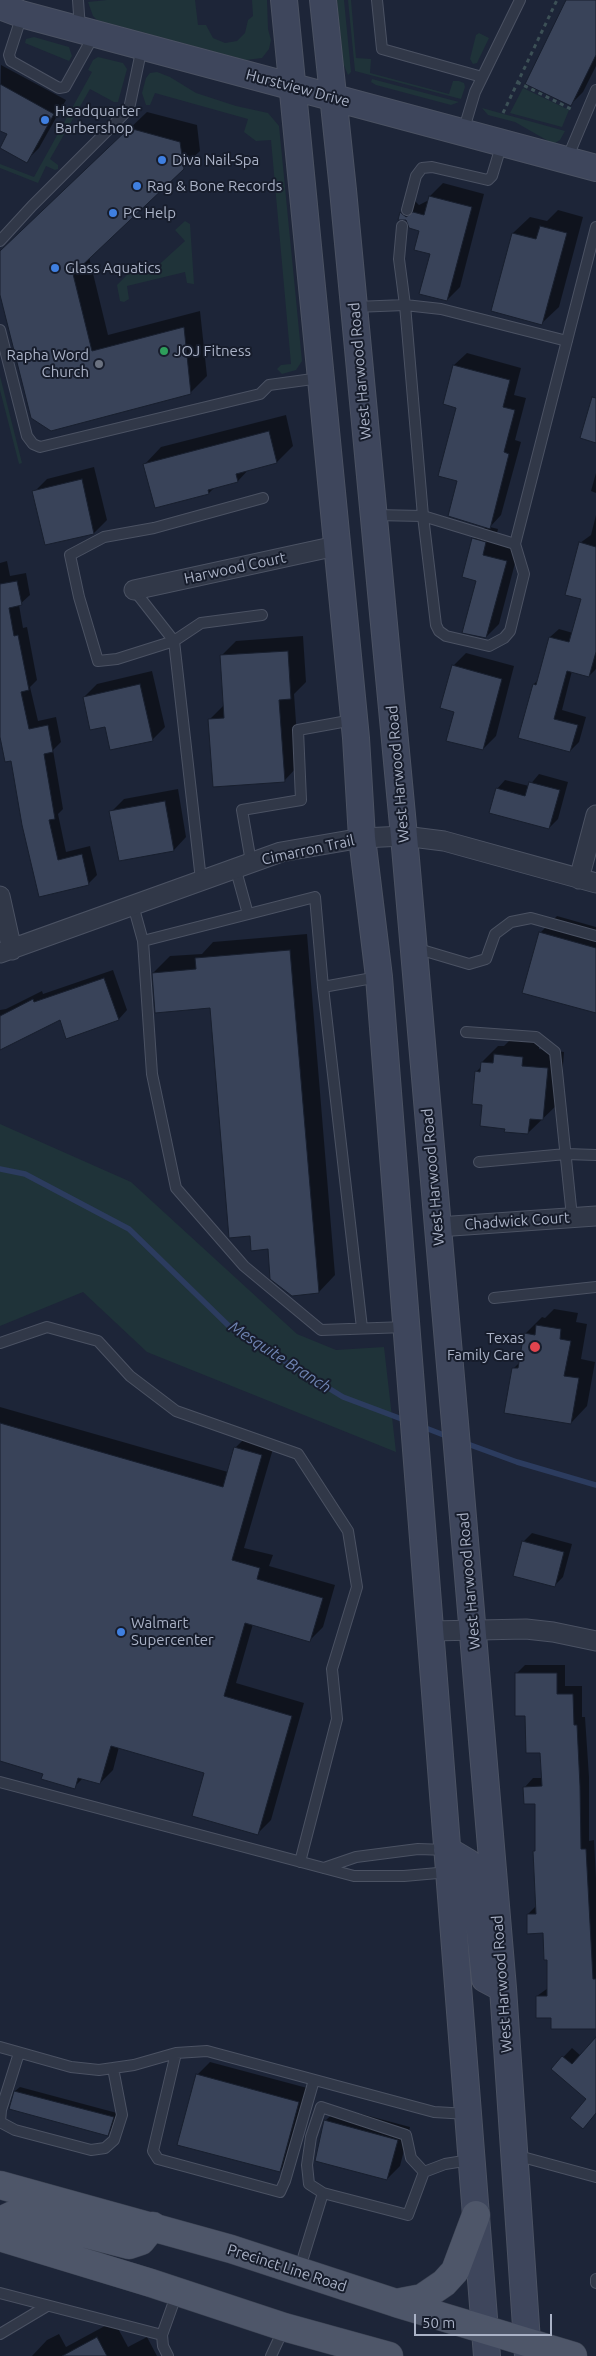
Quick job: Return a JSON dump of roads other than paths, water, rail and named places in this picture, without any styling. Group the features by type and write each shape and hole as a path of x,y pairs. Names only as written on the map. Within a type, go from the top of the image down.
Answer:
{"main road":[{"path":"284,0 354,720 362,838 379,977 412,1378 486,2344"},
{"name":"West Harwood Road","path":"323,0 404,836 503,1988 528,2350"},
{"name":"Hurstview Drive","path":"11,10 142,47 596,168"},
{"path":"449,1861 469,1863 474,1875 485,1979 503,1988"},
{"name":"Precinct Line Road","path":"0,2175 11,2188 231,2249 396,2304 486,2344 573,2356"},
{"path":"0,2221 13,2215 129,2245 141,2241 153,2226"},
{"path":"396,2304 422,2298 444,2283 455,2271 476,2215"},
{"path":"0,2237 284,2327 389,2356"}],"street":[{"name":"Harwood Court","path":"134,590 336,546"},
{"path":"587,881 596,815"},
{"name":"Cimarron Trail","path":"6,952 281,852 362,838 404,836 444,841 587,881"},
{"path":"0,896 6,952"},
{"name":"Chadwick Court","path":"438,1227 596,1216"},
{"path":"431,1631 544,1631 596,1641"}],"lane":[{"path":"11,10 9,55 12,61 59,88 65,86 87,32 78,0"},
{"path":"377,0 382,49 482,77"},
{"path":"463,132 474,92 520,0"},
{"path":"0,241 32,206 129,109 142,47"},
{"path":"567,160 596,90"},
{"path":"407,210 416,176 422,168 432,167 488,180 492,176 502,143"},
{"path":"402,226 399,259 405,305 423,516 436,626 446,636 489,646 504,638 510,631 524,574 514,544 596,227"},
{"path":"354,307 405,305 441,309 567,341"},
{"path":"0,330 27,436 33,444 40,447 260,394 269,385 320,378"},
{"path":"262,615 201,623 174,641 117,659 98,661 79,597 70,556 104,537 154,528 263,498"},
{"path":"373,515 423,516 514,544"},
{"path":"134,590 174,641 201,880"},
{"path":"248,914 243,865 242,810 301,800 298,730 354,720"},
{"path":"143,941 316,897 323,987 362,1328"},
{"path":"133,905 143,941 152,1074 176,1188 244,1266 321,1330 407,1327"},
{"path":"413,947 469,964 486,959 496,934 511,922 531,918 596,936"},
{"path":"323,987 379,977"},
{"path":"466,1032 536,1037 555,1052 572,1217"},
{"path":"479,1162 566,1154 596,1155"},
{"path":"494,1298 596,1287"},
{"path":"0,1343 47,1327 98,1341 130,1376 176,1411 298,1454 348,1531 357,1587 332,1669 337,1719 300,1862"},
{"path":"0,1782 354,1876 404,1876 449,1861"},
{"path":"323,1868 356,1857 418,1849 449,1861"},
{"path":"0,2047 72,2067 99,2070 134,2065 176,2053 207,2051 434,2112 468,2114"},
{"path":"19,2053 1,2110 0,2122 15,2130 91,2150 105,2148 114,2140 122,2115 112,2068"},
{"path":"176,2053 153,2151 158,2159 280,2192 285,2181 314,2080"},
{"path":"424,2172 411,2158 406,2135 321,2108 311,2137 306,2165 309,2184 323,2193 408,2215 424,2172 445,2164 472,2160"},
{"path":"515,2155 596,2177"},
{"path":"299,2272 323,2193"},
{"path":"168,2356 163,2346 162,2335 177,2292"},
{"path":"0,2294 162,2335"},
{"path":"0,2334 47,2306"},
{"path":"271,2356 284,2327"}],"waterway":[{"name":"Mesquite Branch","path":"0,1169 25,1174 129,1229 232,1329 343,1397 407,1421"},
{"name":"Mesquite Branch","path":"423,1427 449,1437"},
{"name":"Mesquite Branch","path":"465,1443 517,1462 596,1485"}],"place":[{"name":"Headquarter Barbershop","path":"45,120"},
{"name":"Diva Nail-Spa","path":"162,160"},
{"name":"Rag & Bone Records","path":"137,186"},
{"name":"PC Help","path":"113,213"},
{"name":"Glass Aquatics","path":"55,268"},
{"name":"JOJ Fitness","path":"164,351"},
{"name":"Rapha Word Church","path":"99,364"},
{"name":"Texas Family Care","path":"535,1347"},
{"name":"Walmart Supercenter","path":"121,1632"}]}
